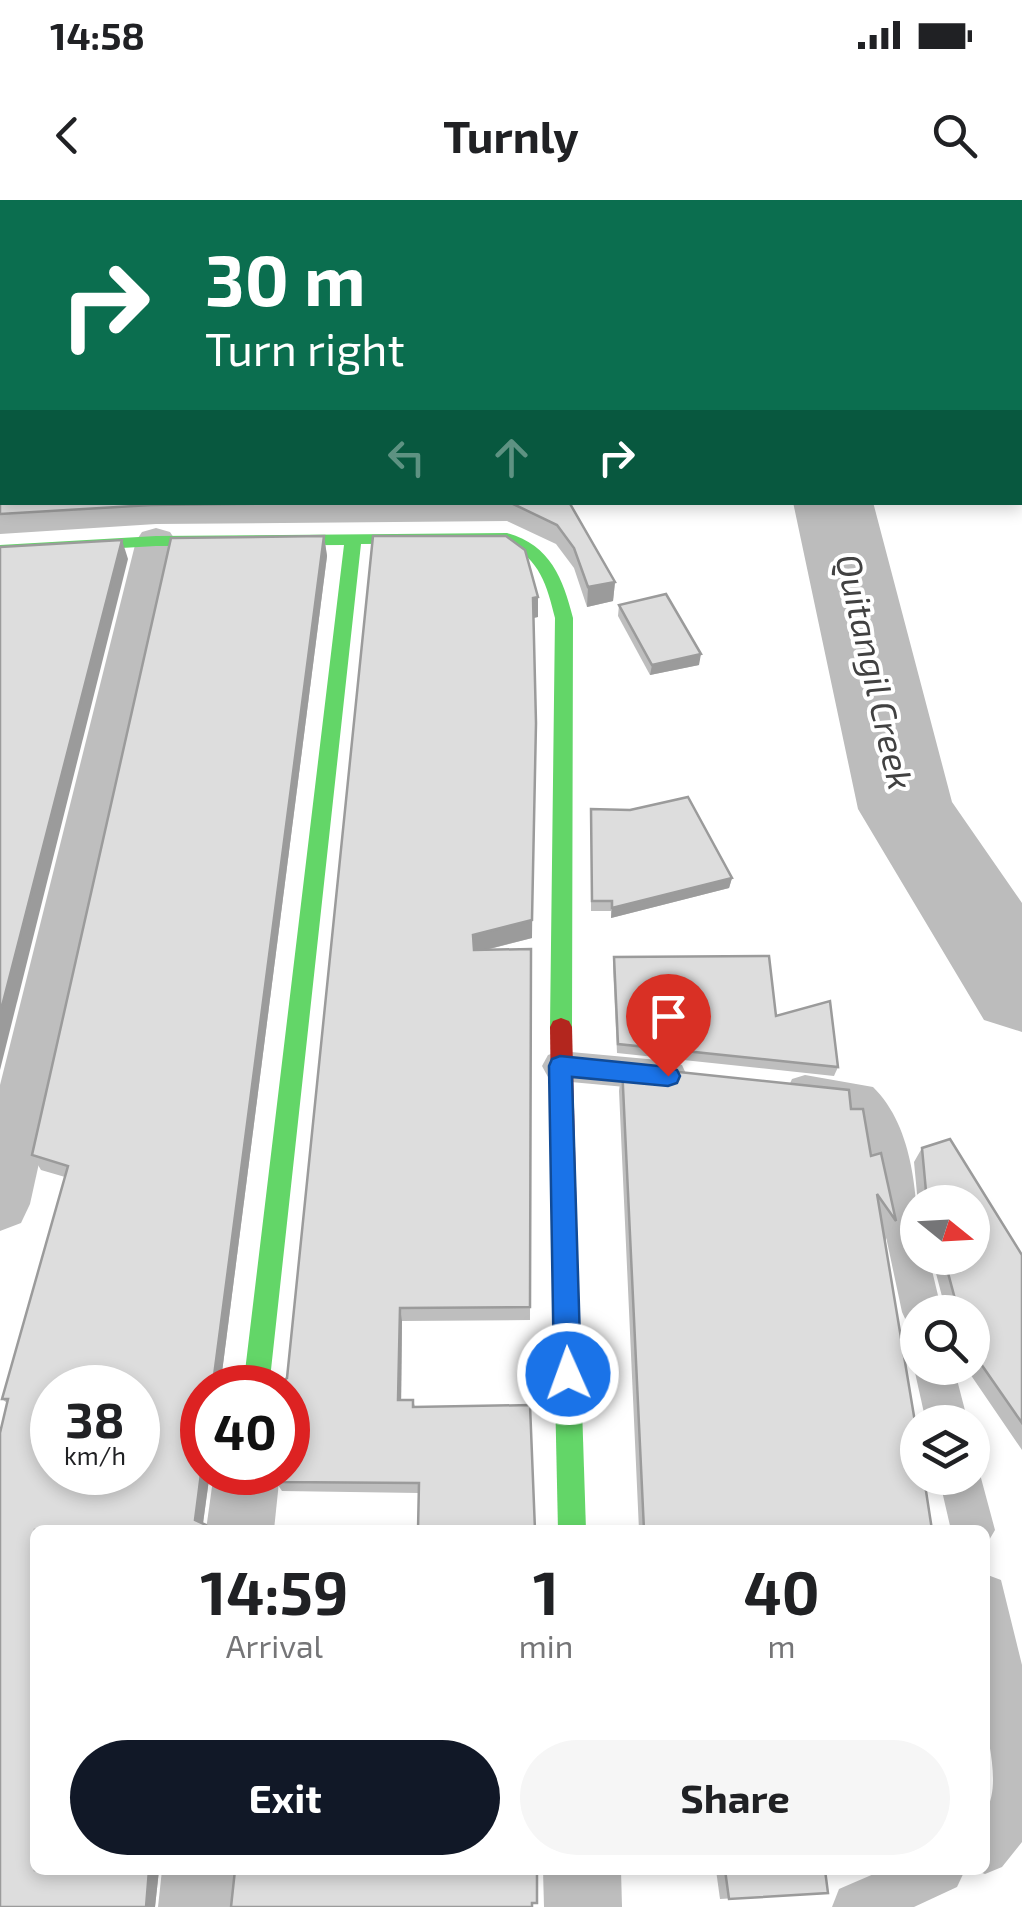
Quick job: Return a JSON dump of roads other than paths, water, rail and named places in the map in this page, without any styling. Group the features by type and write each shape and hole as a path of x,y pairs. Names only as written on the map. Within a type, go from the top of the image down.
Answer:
{"street":[{"path":"0,550 156,542 507,538 544,555 552,569 564,618 560,1066 572,1525"},
{"path":"259,1365 353,540"},
{"path":"0,1204 156,542"},
{"path":"241,1525 244,1495"},
{"path":"197,1907 200,1875"},
{"path":"582,1875 583,1907"}],"lane":[{"path":"560,1066 696,1079"},
{"path":"774,1087 860,1098 879,1117 918,1295"},
{"path":"964,1495 972,1525"},
{"path":"990,1621 1011,1724 1014,1777 1014,1807 990,1843"},
{"path":"856,1907 929,1875"}],"waterway":[{"name":"Quitangil Creek","path":"834,505 906,809 1022,989"}]}
